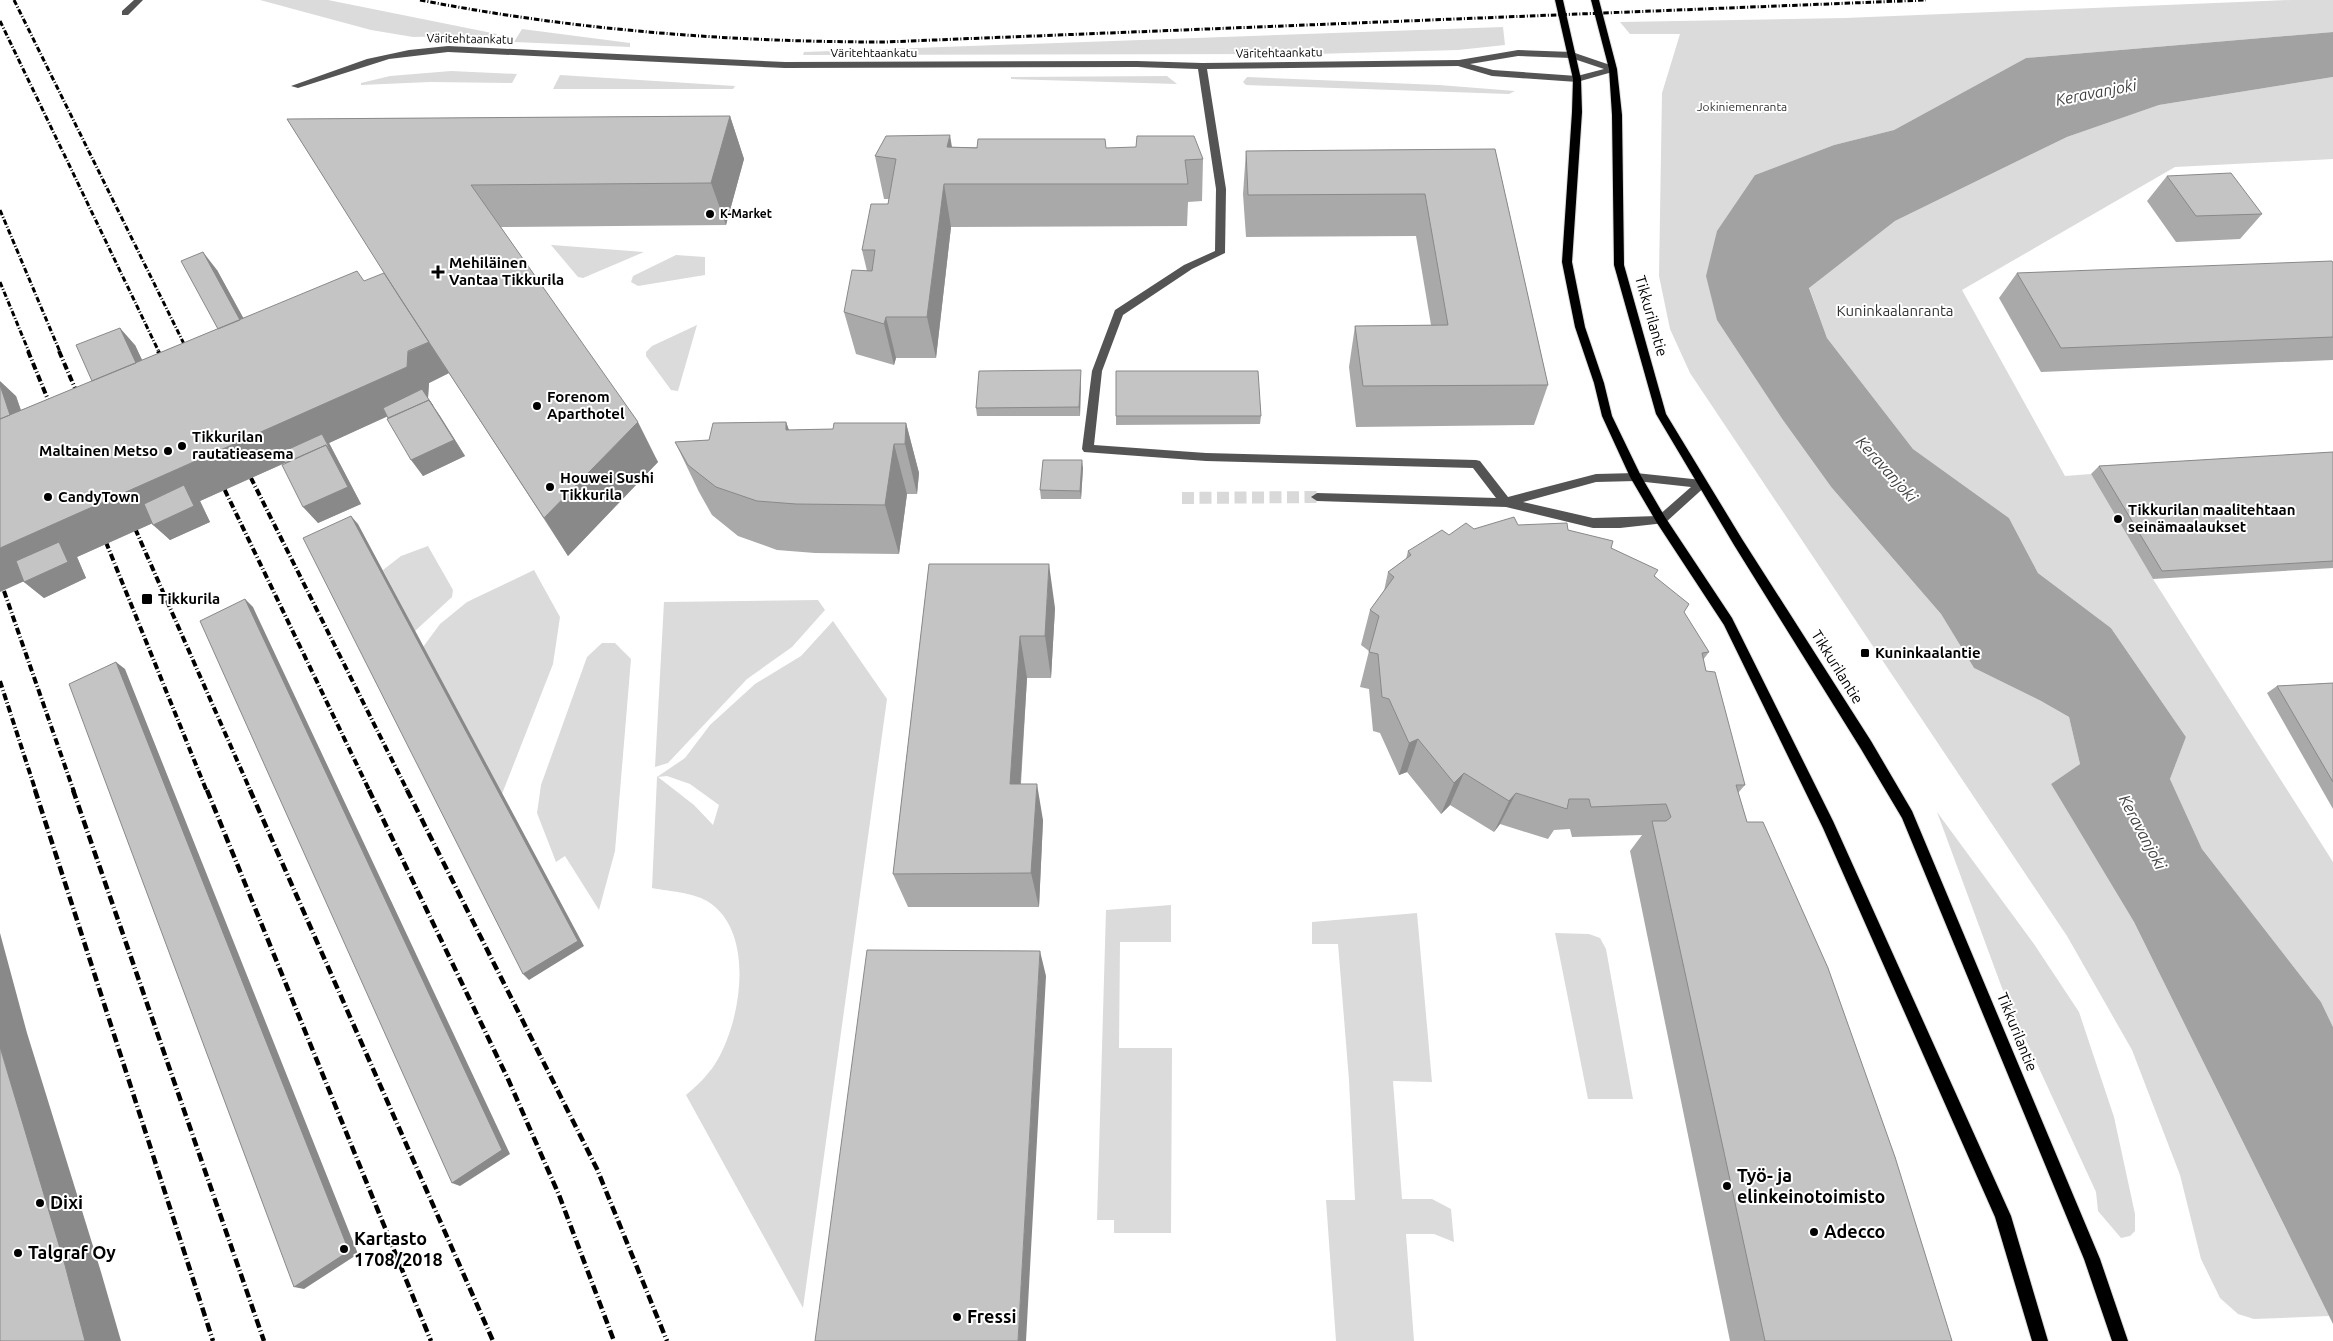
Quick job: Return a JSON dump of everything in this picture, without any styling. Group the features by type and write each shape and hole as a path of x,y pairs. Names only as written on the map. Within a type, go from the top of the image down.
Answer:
{"main road":[{"path":"1559,0 1577,79 1577,112 1567,262 1580,327 1599,383 1607,416 1636,477 1661,520 1728,622 1828,825 2003,1216 2040,1341"},
{"name":"Tikkurilantie","path":"1595,0 1613,69 1617,115 1619,265 1661,414 1702,484 1866,744 1907,815 2089,1250 2120,1341"}],"street":[{"path":"125,13 139,0"},
{"name":"Väritehtaankatu","path":"296,86 352,66 425,49 785,65 1137,64 1202,66 1459,63 1518,53 1572,55 1613,69"},
{"name":"Väritehtaankatu","path":"1459,63 1492,73 1577,79 1613,69"},
{"path":"1202,66 1221,190 1220,254 1188,267 1118,313 1097,371 1088,450 1116,449 1206,457 1476,464 1506,503"},
{"path":"1506,503 1596,478 1636,477 1702,484"},
{"path":"1317,497 1506,503 1593,523 1661,520 1702,484"}],"green space":[{"path":"260,0 328,0 497,34 493,40 458,36 413,37 371,30"},
{"name":"Jokiniemenranta","path":"2291,0 2333,0 2333,32 2026,58 1894,130 1834,145 1755,175 1832,488 1941,614 1974,668 2069,717 2080,764 2051,784 2134,922 2329,1316 2254,1319 2238,1314 2220,1298 2201,1259 2180,1175 2132,1050 2067,936 1690,373 1670,329 1659,276 1662,93 1680,34 1630,34 1620,22 1845,18"},
{"path":"1503,27 1505,45 1458,50 1314,54 803,55 804,52"},
{"path":"522,29 630,43 630,47 514,42"},
{"path":"451,71 517,74 512,83 430,82 361,85 361,83 390,76"},
{"path":"560,75 735,86 733,89 553,89"},
{"path":"1167,76 1177,84 1011,79 1011,77"},
{"path":"1247,77 1439,85 1515,91 1509,94 1246,85 1243,82"},
{"name":"Kuninkaalanranta","path":"2333,77 2333,159 2175,167 1962,290 2065,476 2091,474 2153,579 2333,862 2333,1027 2321,1002 2202,849 2170,779 2186,737 2111,628 2038,573 2009,518 1913,449 1827,338 1809,287 1895,221 2067,137 2159,105"},
{"path":"551,245 644,252 583,278 578,277"},
{"path":"676,255 705,257 705,275 638,286 631,282 633,276"},
{"path":"697,325 678,391 671,390 646,356 646,352 652,346"},
{"path":"428,546 453,590 452,597 415,631 383,570 401,556"},
{"path":"534,570 560,617 553,664 502,794 423,647 440,624 467,602"},
{"path":"818,600 825,610 792,647 747,679 668,763 655,767 664,602"},
{"path":"833,621 887,699 803,1308 686,1095 702,1081 715,1064 731,1028 739,983 739,961 735,940 727,921 708,901 693,895 652,888 657,777 685,758 710,725 755,684 801,656","holes":["667,776 690,784 719,805 713,825 694,805 658,777"]},
{"path":"602,643 615,643 631,659 615,851 599,910 565,856 556,862 537,813 541,785 587,657"},
{"path":"1937,812 2034,944 2079,1012 2114,1117 2135,1214 2135,1231 2130,1236 2121,1238 2098,1211 2096,1192 2002,988"},
{"path":"1171,905 1171,942 1120,942 1119,1048 1172,1048 1171,1233 1114,1233 1114,1220 1097,1220 1106,910"},
{"path":"1417,913 1432,1082 1393,1081 1402,1199 1432,1199 1451,1209 1454,1242 1434,1234 1406,1234 1414,1341 1336,1341 1326,1200 1355,1200 1349,1080 1338,944 1312,944 1312,922"},
{"path":"1555,933 1589,934 1600,938 1606,949 1633,1099 1588,1099"}],"water":[{"name":"Keravanjoki","path":"2333,32 2333,77 2159,105 2067,137 1895,221 1809,288 1827,338 1913,449 2009,518 2038,573 2111,628 2186,737 2170,779 2202,849 2321,1002 2333,1027 2333,1324 2134,922 2051,784 2080,764 2069,717 1974,668 1941,614 1832,488 1783,420 1717,320 1706,276 1717,231 1755,175 1834,145 1894,130 2026,58"}],"building":[{"path":"730,116 711,183 471,185 638,422 544,518 400,298 287,119"},
{"path":"950,135 947,147 977,148 978,139 1105,139 1106,148 1136,147 1137,136 1194,136 1203,159 1185,160 1188,184 944,184 927,317 886,317 884,324 844,312 852,270 872,271 875,250 862,250 871,204 888,204 896,159 875,156 886,136"},
{"path":"1495,149 1548,385 1363,386 1355,326 1448,325 1425,194 1248,195 1246,151"},
{"path":"2231,173 2262,214 2196,216 2167,176"},
{"path":"203,252 240,320 218,329 181,261"},
{"path":"2332,261 2333,337 2061,348 2017,273"},
{"name":"Tikkurilan rautatieasema","path":"357,271 364,281 384,273 429,342 408,351 407,367 0,548 0,419"},
{"path":"120,328 136,363 92,381 76,345"},
{"path":"1081,370 1079,407 976,408 979,371"},
{"path":"1116,371 1258,371 1261,416 1116,416"},
{"path":"0,385 10,415 0,419"},
{"path":"422,389 433,406 429,400 388,418 383,408"},
{"path":"429,400 454,440 411,460 387,419"},
{"path":"786,422 786,430 833,429 834,423 906,423 905,444 894,444 885,505 796,504 757,501 716,487 688,465 675,442 709,440 713,423"},
{"path":"322,434 332,453 326,445 285,463 280,453"},
{"path":"326,445 348,487 303,507 282,465"},
{"path":"2333,452 2333,561 2162,571 2099,466"},
{"path":"1043,460 1082,460 1080,491 1040,490"},
{"path":"184,485 194,506 153,525 144,504"},
{"path":"351,516 578,941 523,974 303,538"},
{"path":"1514,517 1518,525 1567,523 1568,530 1613,541 1611,548 1658,570 1654,576 1689,604 1684,612 1709,652 1702,653 1706,671 1715,672 1745,785 1736,785 1747,822 1763,822 1828,968 1895,1157 1952,1341 1765,1341 1652,821 1666,821 1671,817 1666,804 1591,807 1589,799 1569,799 1567,809 1516,793 1509,801 1464,773 1454,783 1418,739 1409,743 1389,699 1382,697 1378,654 1369,652 1379,616 1370,610 1394,577 1388,572 1411,555 1408,551 1442,530 1449,535 1466,523 1474,529"},
{"path":"59,542 68,562 24,582 16,561"},
{"path":"929,564 1049,564 1045,636 1020,636 1010,784 1037,784 1031,873 893,874"},
{"path":"245,599 502,1150 452,1183 200,621"},
{"path":"116,662 349,1251 294,1287 69,684"},
{"path":"2333,683 2333,782 2277,686"},
{"path":"867,950 1040,951 1018,1341 815,1341"},
{"path":"0,1047 65,1265 85,1341 0,1341"}],"tunnel":[{"path":"1182,498 1317,497"}],"railway":[{"path":"14,0 188,352"},
{"path":"420,0 536,19 651,32 768,40 885,42 1926,0"},
{"path":"0,21 159,352"},
{"path":"0,210 60,352"},
{"path":"0,282 29,352"},
{"path":"28,351 53,412"},
{"path":"59,351 80,400"},
{"path":"158,351 165,365"},
{"path":"245,466 407,790"},
{"path":"219,478 370,792"},
{"path":"130,517 251,792"},
{"path":"101,530 207,792"},
{"path":"4,591 74,792"},
{"path":"0,681 36,792"},
{"path":"35,790 213,1341"},
{"path":"73,790 264,1341"},
{"path":"207,790 431,1341"},
{"path":"250,790 493,1341"},
{"path":"369,790 508,1079 559,1195 614,1341"},
{"path":"407,790 597,1169 667,1341"}],"place":[{"name":"K-Market","path":"710,214"},
{"name":"Mehiläinen Vantaa Tikkurila","path":"438,272"},
{"name":"Forenom Aparthotel","path":"537,406"},
{"name":"Tikkurilan rautatieasema","path":"182,446"},
{"name":"Maltainen Metso","path":"168,451"},
{"name":"Houwei Sushi Tikkurila","path":"550,487"},
{"name":"CandyTown","path":"48,497"},
{"name":"Tikkurilan maalitehtaan seinämaalaukset","path":"2118,519"},
{"name":"Tikkurila","path":"147,599"},
{"name":"Kuninkaalantie","path":"1865,653"},
{"name":"Työ- ja elinkeinotoimisto","path":"1727,1186"},
{"name":"Dixi","path":"40,1203"},
{"name":"Adecco","path":"1814,1232"},
{"name":"Kartasto 1708/2018","path":"344,1249"},
{"name":"Talgraf Oy","path":"18,1253"},
{"name":"Fressi","path":"957,1317"}]}
